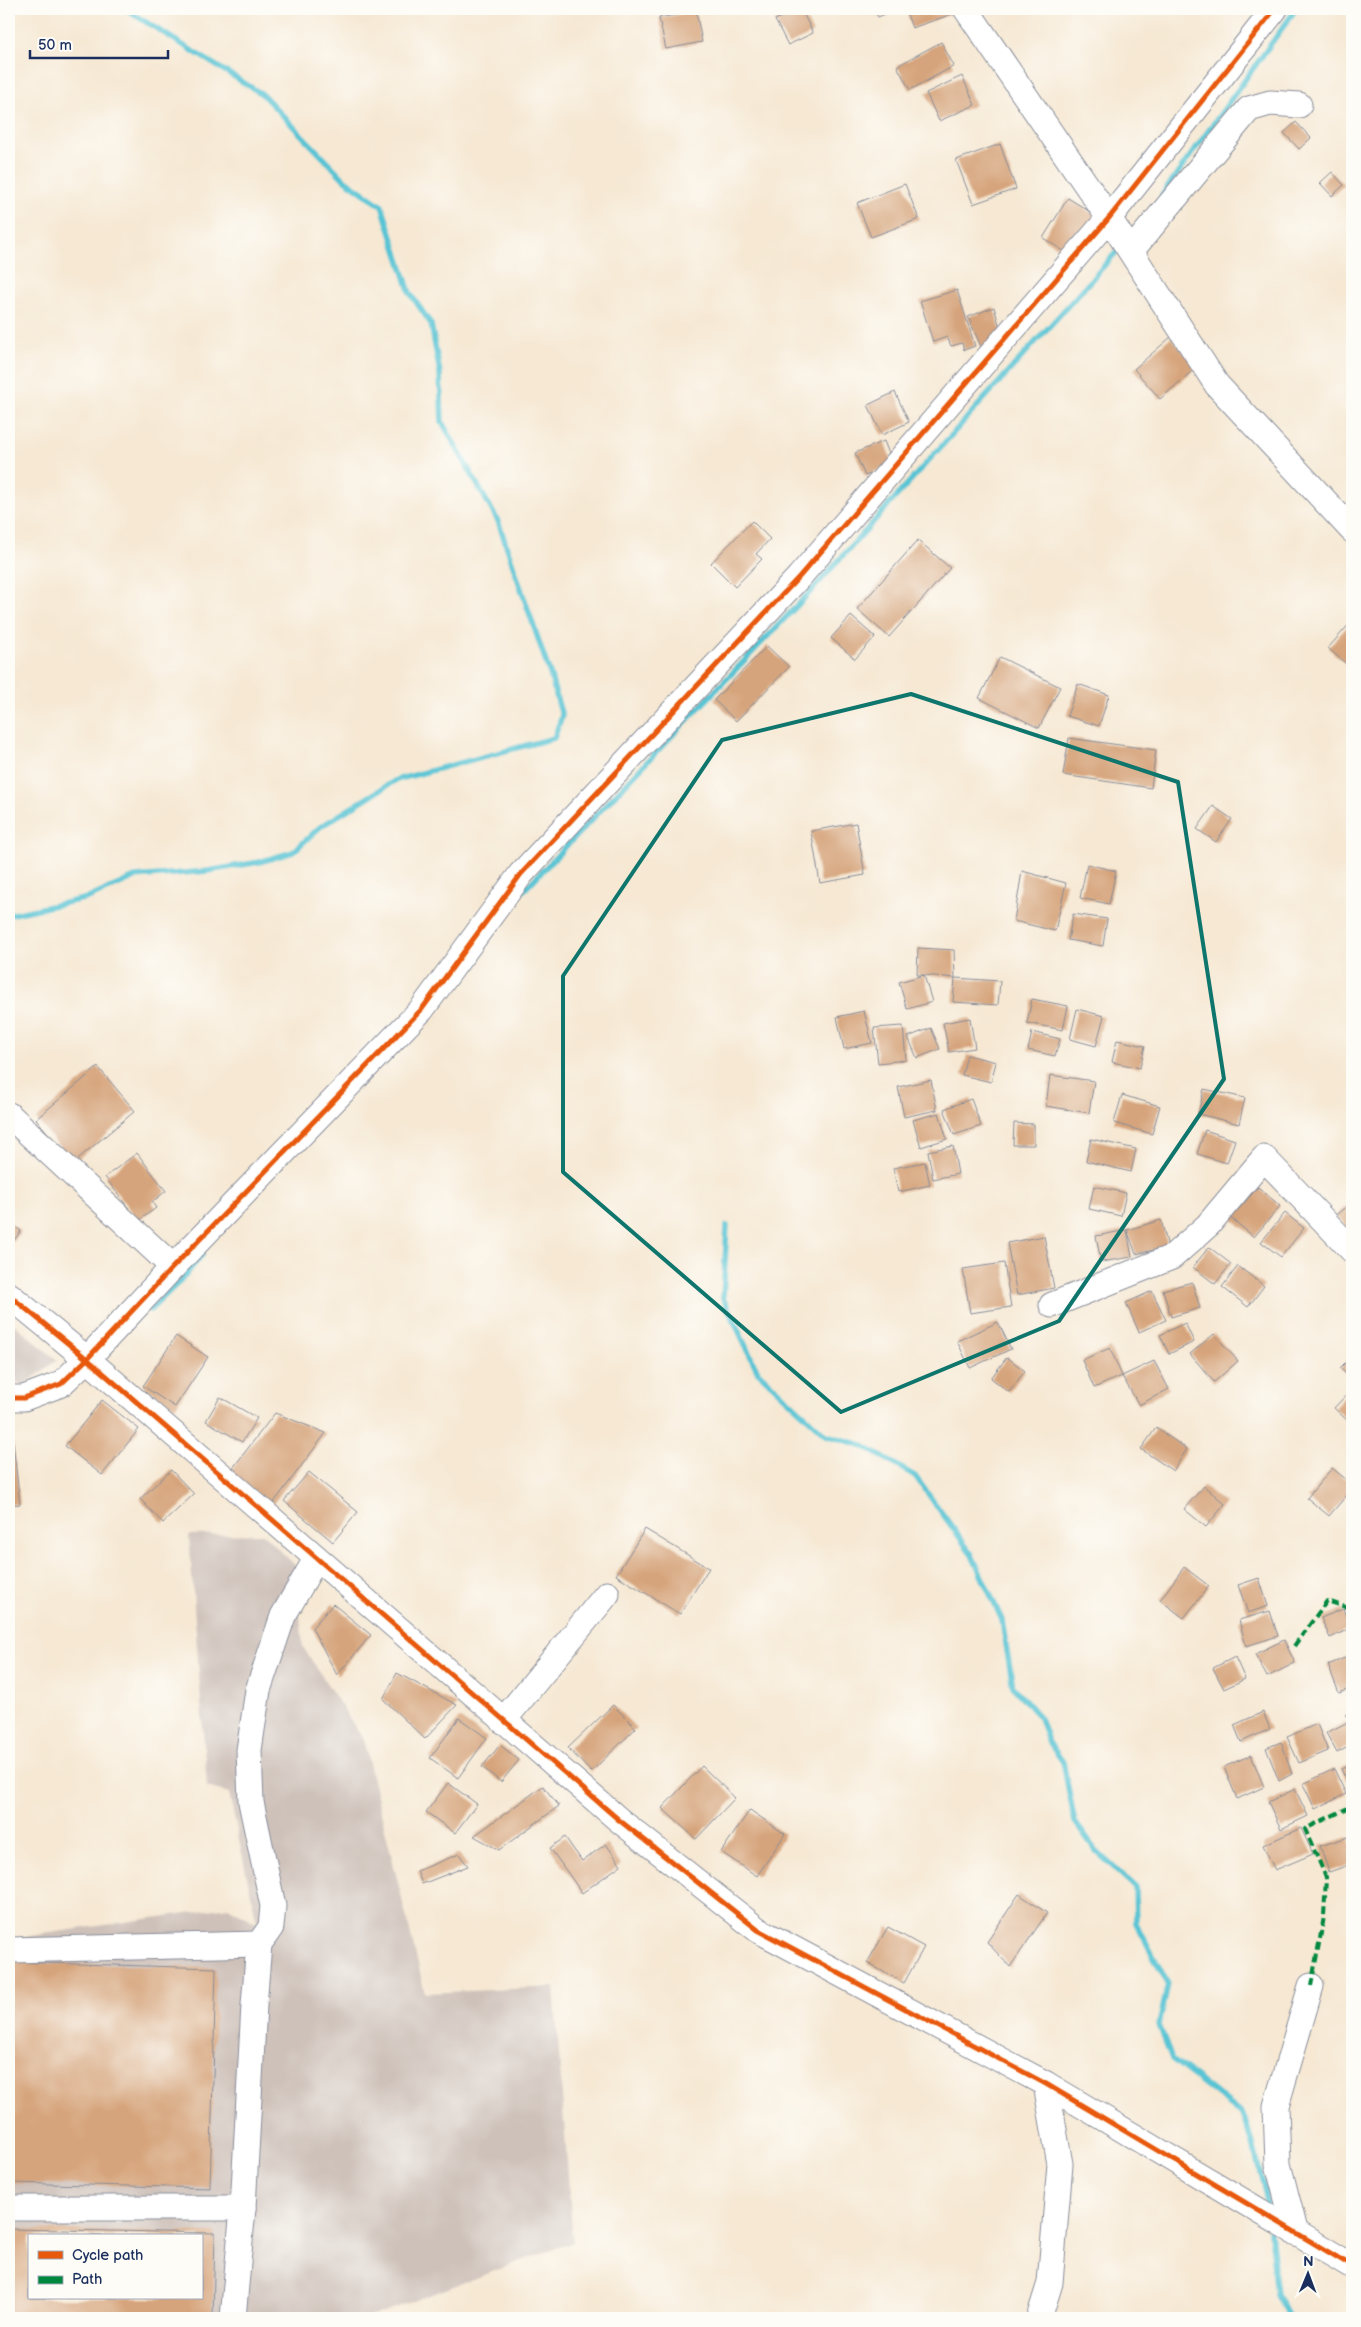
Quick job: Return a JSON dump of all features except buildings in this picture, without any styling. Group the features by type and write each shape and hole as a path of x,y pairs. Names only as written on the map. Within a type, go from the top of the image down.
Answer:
{"street":[{"path":"966,9 1109,218 1217,385 1352,530"},
{"path":"9,1398 24,1398 61,1384 88,1359 173,1267 422,1009 521,874 799,577 1109,218 1274,9"},
{"path":"1130,251 1249,109 1270,103 1299,105"},
{"path":"9,1115 173,1267"},
{"path":"1052,1306 1172,1257 1208,1225 1264,1158 1352,1250"},
{"path":"9,1295 88,1359 316,1559 619,1820 758,1930 1046,2084 1352,2266"},
{"path":"233,2318 243,2208 254,2005 260,1944 271,1927 273,1906 251,1802 250,1741 258,1690 283,1616 316,1559"},
{"path":"503,1720 607,1594"},
{"path":"9,1950 260,1944"},
{"path":"1296,2234 1278,2164 1276,2106 1312,1986"},
{"path":"1039,2318 1050,2283 1060,2164 1046,2084"},
{"path":"9,2208 243,2208"}],"highlighted area":[{"path":"911,694 1178,782 1224,1079 1059,1321 841,1412 563,1172 563,976 722,740"}],"shaded area":[{"path":"9,1320 57,1360 25,1384 9,1383"},
{"path":"263,1534 295,1565 303,1647 363,1739 425,1993 554,1987 573,2242 367,2318 9,2318 9,1939 228,1907 257,1923 229,1793 207,1787 189,1535"}],"waterway":[{"path":"9,915 88,898 135,877 208,871 259,862 293,852 320,827 396,780 554,738 562,716 550,674 498,521 442,422 440,373 431,324 410,293 382,206 345,180 262,94 125,9"},
{"path":"1162,195 1296,9"},
{"path":"524,890 812,590 1120,248"},
{"path":"727,1226 723,1298 758,1372 826,1435 862,1445 915,1476 971,1553 1002,1620 1013,1687 1040,1718 1048,1741 1063,1762 1075,1822 1096,1851 1135,1887 1136,1923 1168,1984 1159,2025 1172,2059 1241,2113 1251,2137 1269,2207"},
{"path":"150,1310 181,1280 202,1255"},
{"path":"9,1412 21,1409"},
{"path":"1270,2232 1277,2294 1289,2318"}],"marked path":[{"path":"1294,1646 1327,1601 1352,1609"},
{"path":"1311,1986 1324,1917 1326,1877 1305,1829 1352,1806"}],"cycle path":[{"path":"9,1398 24,1398 61,1384 422,1009 521,874 799,577 1109,218 1275,9"},
{"path":"9,1295 87,1359 619,1820 758,1930 1046,2084 1352,2266"}]}
